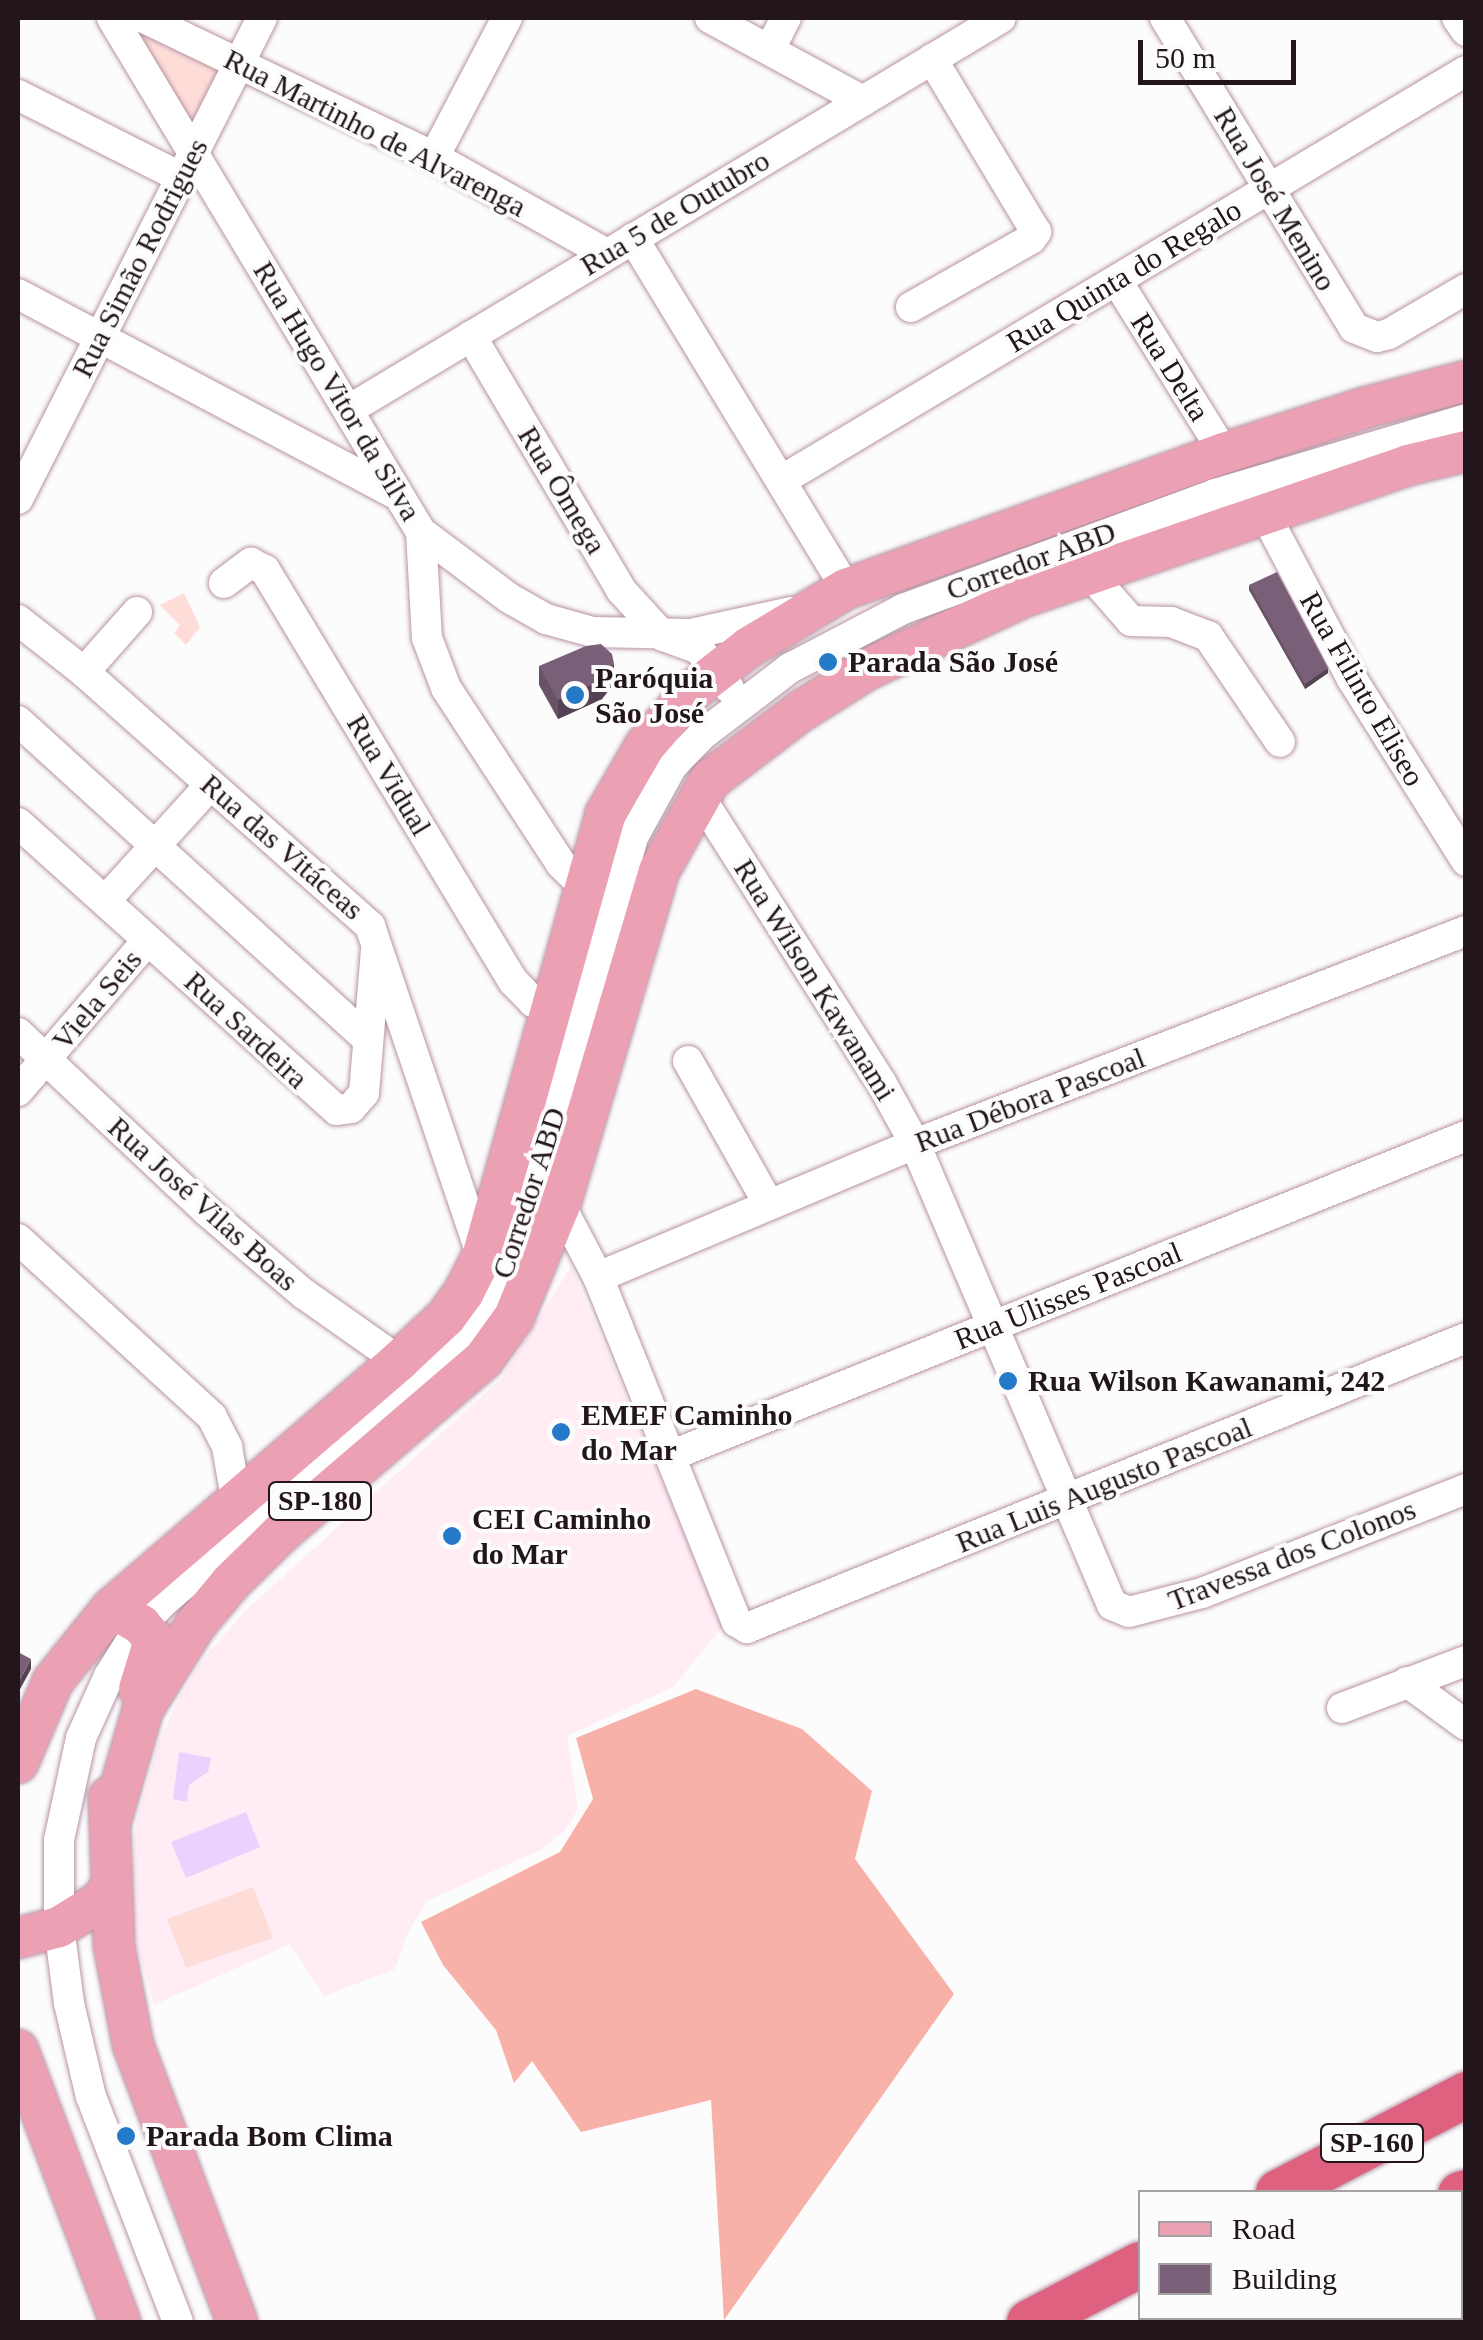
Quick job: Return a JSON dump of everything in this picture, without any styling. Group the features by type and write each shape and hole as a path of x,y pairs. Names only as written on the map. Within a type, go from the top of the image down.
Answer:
{"highway":[{"name":"SP-160","path":"1282,2190 1466,2094"},
{"path":"1029,2322 1138,2265"}],"main road":[{"path":"18,1763 54,1681 126,1616 236,1498 400,1362 446,1316 482,1258 552,1009 599,888 605,816 645,746 691,692 717,670 828,598 1224,453 1368,407 1466,382"},
{"path":"659,871 698,794 752,746 868,669 1023,597 1408,465 1466,450"},
{"name":"SP-180","path":"237,2322 133,2045 121,1996 110,1888 111,1820 143,1709 196,1624 231,1582 282,1532 483,1360 562,1248 560,1204 659,871"},
{"path":"111,1820 109,1788 116,1750 154,1650 154,1640 126,1616"},
{"path":"18,1938 59,1927 99,1902 110,1888"},
{"path":"18,2050 120,2322"}],"street":[{"name":"Rua Hugo Vitor da Silva","path":"112,18 186,164 350,409 421,532 509,598 546,619 593,632 663,636 718,630 828,598"},
{"name":"Rua Martinho de Alvarenga","path":"144,18 434,156 605,253"},
{"name":"Rua Simão Rodrigues","path":"18,499 262,18"},
{"path":"434,156 508,18"},
{"path":"710,18 863,101"},
{"path":"770,48 786,18"},
{"name":"Rua 5 de Outubro","path":"350,409 1001,18"},
{"name":"Rua José Menino","path":"1165,18 1354,328 1377,338 1389,334 1466,289"},
{"path":"1457,18 1466,32"},
{"path":"912,307 1031,239 1036,232 932,58"},
{"name":"Rua Quinta do Regalo","path":"782,480 1466,71"},
{"path":"18,95 186,164"},
{"path":"633,238 782,480 828,598"},
{"name":"Rua Delta","path":"1117,281 1224,453"},
{"path":"18,294 102,336 249,420 397,495"},
{"name":"Rua Ômega","path":"471,336 621,590 663,636"},
{"name":"Corredor ABD","path":"178,2322 125,2192 78,2050 59,1927 60,1840 77,1754 109,1676 126,1616 443,1360 498,1290 526,1223 599,888 672,766 739,704 822,649 943,593 1215,494 1466,418"},
{"name":"Rua Filinto Eliseo","path":"1265,514 1352,680 1460,841"},
{"path":"421,532 424,613 433,662 542,837 599,888 659,871"},
{"name":"Rua Vidual","path":"224,583 251,563 265,570 514,982 533,1002 552,1009"},
{"path":"1090,574 1131,620 1171,622 1208,636 1280,742"},
{"path":"84,672 136,612"},
{"name":"Rua das Vitáceas","path":"18,620 84,672 364,918 378,942 482,1258"},
{"name":"Rua Hugo Vitor da Silva","path":"663,636 699,649 717,670 739,704 752,746"},
{"path":"18,721 368,1039"},
{"path":"105,901 210,785"},
{"name":"Rua Wilson Kawanami","path":"698,794 882,1084 915,1144 1064,1501"},
{"name":"Rua Sardeira","path":"18,823 337,1110 351,1108 364,1093 378,942"},
{"name":"Rua Débora Pascoal","path":"598,1276 915,1144 1466,931"},
{"name":"Viela Seis","path":"18,1091 148,940"},
{"name":"Rua José Vilas Boas","path":"18,1032 207,1211 304,1294 400,1362"},
{"path":"688,1061 769,1205"},
{"name":"Rua Ulisses Pascoal","path":"670,1456 1466,1136"},
{"path":"18,1239 212,1418 228,1447 236,1498"},
{"path":"562,1248 598,1276 670,1456"},
{"name":"Rua Luis Augusto Pascoal","path":"670,1456 741,1626 754,1627 1466,1338"},
{"name":"Travessa dos Colonos","path":"1064,1501 1107,1598 1112,1605 1129,1612 1202,1593 1466,1489"},
{"path":"1342,1708 1466,1661"},
{"path":"1407,1682 1466,1725"},
{"path":"125,2192 123,2222 155,2322"}],"shaded area":[{"path":"125,24 223,71 193,122 188,124"},
{"path":"184,593 200,627 186,645 174,633 180,625 160,605"},
{"path":"571,1266 723,1626 673,1687 567,1736 578,1809 565,1830 542,1849 427,1901 407,1934 395,1969 324,1996 290,1944 154,2005 129,1918 136,1824 158,1744 177,1702 201,1662 244,1612 501,1379"},
{"path":"696,1689 802,1729 872,1791 855,1859 954,1994 724,2320 711,2100 581,2132 532,2061 514,2083 496,2030 443,1965 421,1922 560,1852 593,1799 576,1738"},
{"path":"179,1752 211,1758 208,1772 189,1785 187,1802 173,1799"},
{"path":"246,1812 260,1847 186,1878 171,1842"},
{"path":"253,1887 273,1938 186,1968 167,1919"}],"building":[{"path":"1277,572 1328,668 1305,684 1249,585"},
{"path":"601,644 612,654 614,664 602,680 558,700 539,666 586,646"},
{"path":"18,1652 31,1659 18,1683"}],"place":[{"name":"Parada São José","path":"828,662"},
{"name":"Paróquia São José","path":"575,695"},
{"name":"Rua Wilson Kawanami, 242","path":"1008,1381"},
{"name":"EMEF Caminho do Mar","path":"561,1432"},
{"name":"CEI Caminho do Mar","path":"452,1536"},
{"name":"Parada Bom Clima","path":"126,2136"}]}
